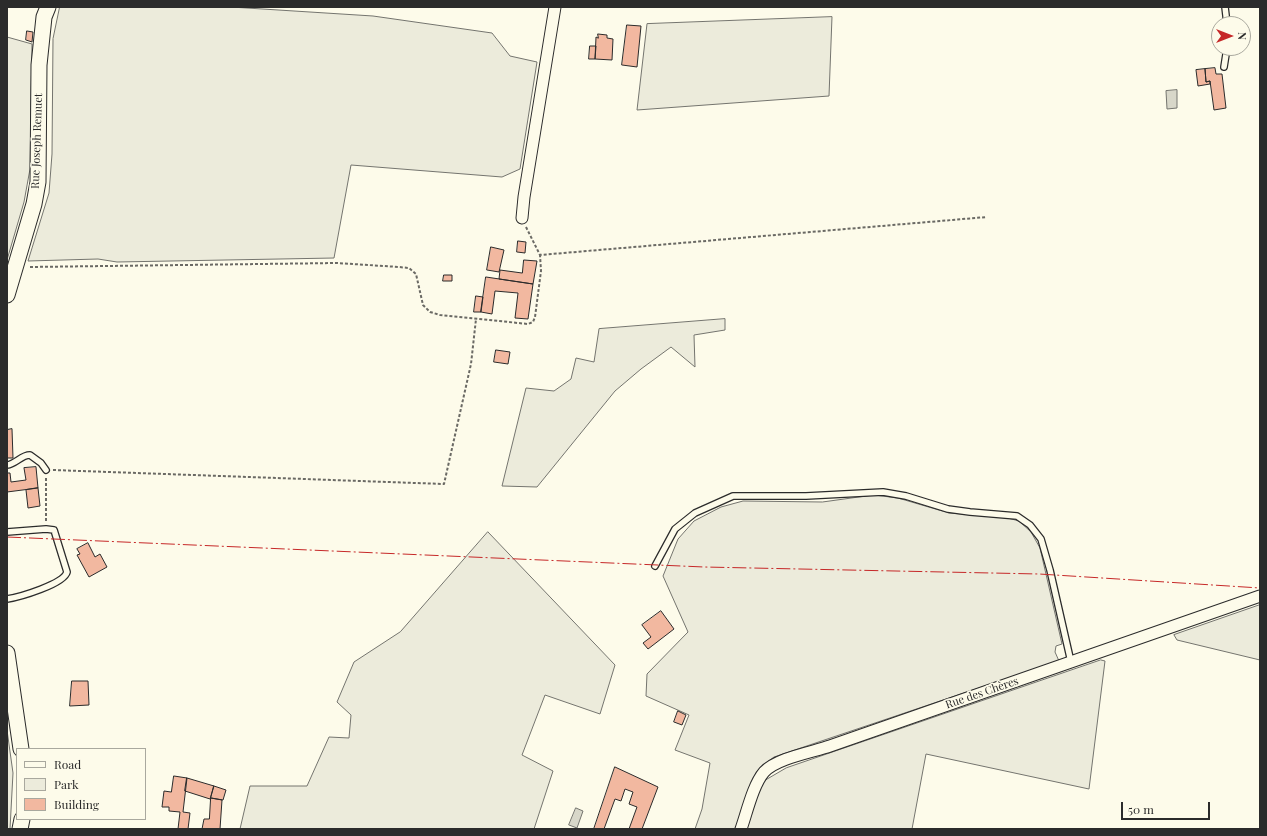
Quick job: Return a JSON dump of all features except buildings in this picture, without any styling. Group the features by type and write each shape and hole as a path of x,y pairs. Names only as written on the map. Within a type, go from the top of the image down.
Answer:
{"street":[{"name":"Rue Joseph Remuet","path":"7,296 14,266 34,204 38,182 39,65 44,17 48,7"},
{"path":"522,218 524,197 555,7"},
{"name":"Rue des Chères","path":"741,829 759,780 765,771 777,763 1260,596"},
{"path":"7,653 21,748"}],"lane":[{"path":"1224,67 1226,56"},
{"path":"7,465 15,463 24,456 30,455 41,463 46,470"},
{"path":"655,566 675,529 695,512 733,496 806,496 883,492 906,496 948,508 970,512 1017,516 1030,525 1041,539 1050,570 1071,662"},
{"path":"7,532 46,529 54,530 67,568 66,577 38,590 7,599"}],"path":[{"path":"540,255 987,217"},
{"path":"14,266 165,266 337,263 409,268 416,274 423,305 430,312 440,315 528,324 533,322 541,270 540,255 522,218"},
{"path":"46,529 46,470 444,484 471,364 476,319"}],"green space":[{"path":"60,7 231,7 373,16 492,33 510,56 537,62 520,169 502,177 351,165 334,258 117,262 98,259 28,261 49,193 52,154 53,39"},
{"path":"832,17 829,96 637,110 647,24"},
{"path":"7,37 32,44 30,169 24,202 7,260"},
{"path":"725,319 725,330 694,335 695,367 671,347 641,369 615,391 537,487 502,486 526,388 554,391 571,379 576,358 594,362 599,329"},
{"path":"874,495 898,498 949,513 1004,517 1019,521 1031,532 1040,548 1062,644 1056,646 1055,652 1059,661 774,757 762,766 756,773 736,829 695,829 702,809 710,763 675,750 689,715 646,696 647,674 688,632 663,576 678,539 694,521 721,507 743,501 822,502"},
{"path":"488,532 615,665 600,714 545,695 522,755 553,771 534,829 240,829 250,786 307,786 329,737 349,738 351,715 337,702 354,662 400,632"},
{"path":"1260,605 1260,660 1177,640 1174,635"},
{"path":"1101,660 1105,661 1089,789 926,754 912,829 746,829 762,782 786,768"},
{"path":"7,730 13,773 10,829 7,829"}],"shaded area":[{"path":"1177,90 1177,108 1167,109 1166,91"},
{"path":"576,808 583,811 577,828 569,825"}],"power":[{"path":"7,537 704,567 1039,574 1260,588"}]}
